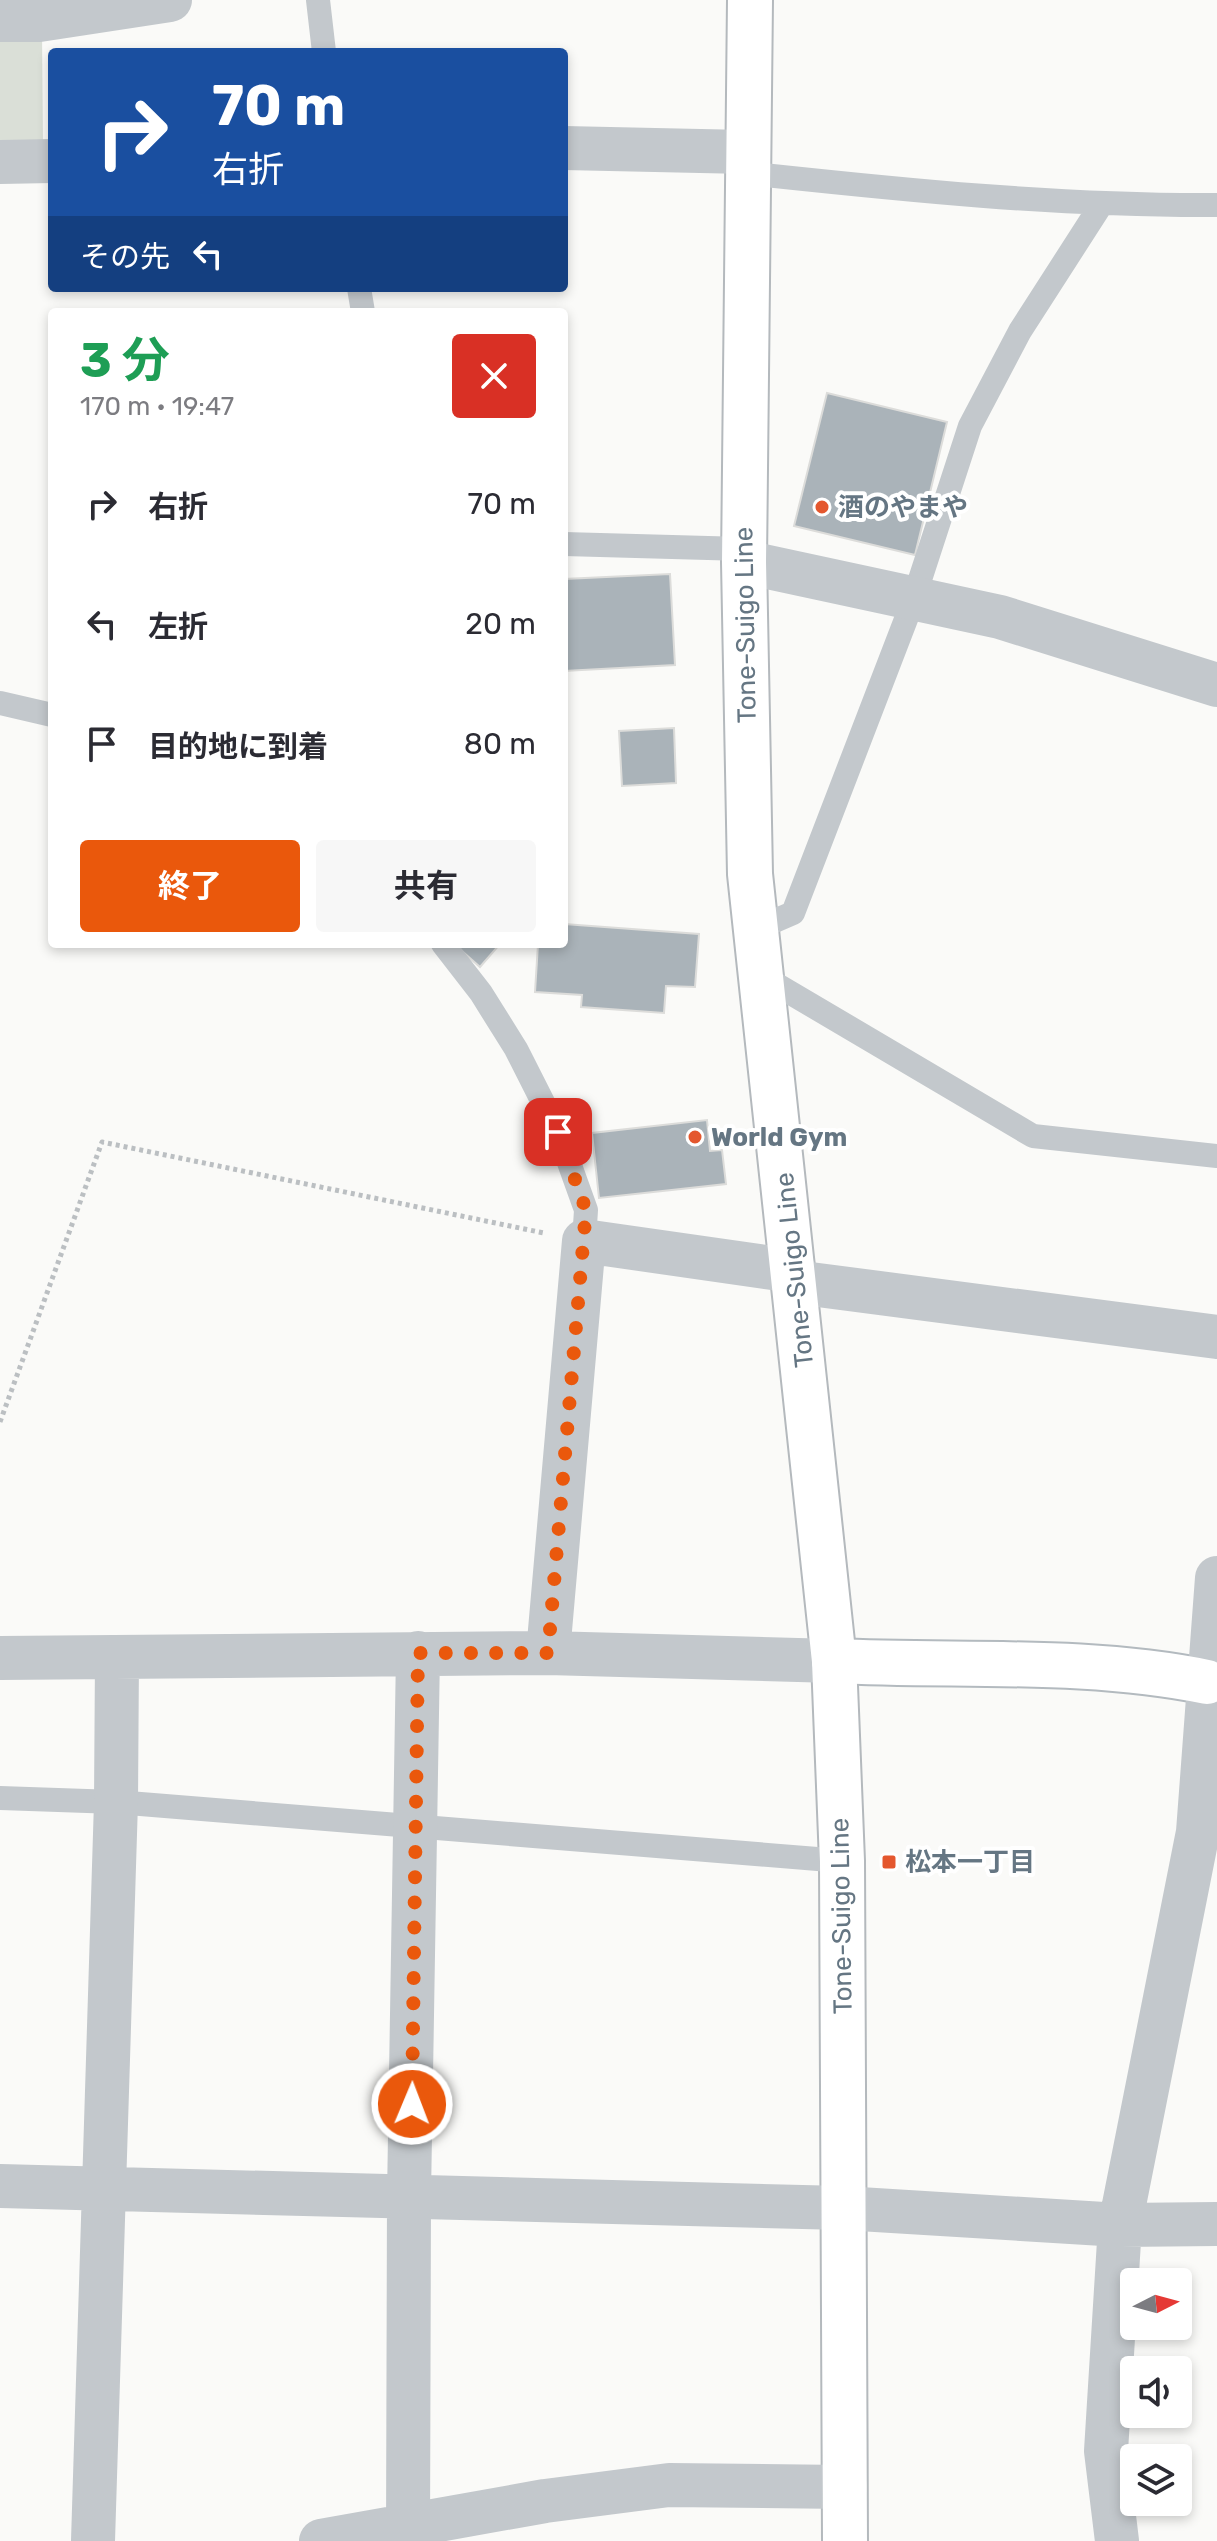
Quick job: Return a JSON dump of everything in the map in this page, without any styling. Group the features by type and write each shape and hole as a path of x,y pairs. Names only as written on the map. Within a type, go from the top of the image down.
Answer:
{"main road":[{"name":"Tone-Suigo Line","path":"750,0 744,556 750,859 834,1661 842,1861 845,2541"},
{"path":"834,1661 1077,1666 1168,1674 1212,1683"}],"street":[{"path":"0,20 39,20 170,0"},
{"path":"568,148 746,162"},
{"path":"0,162 48,161"},
{"path":"744,556 913,601 1000,617 1217,685"},
{"path":"548,1653 584,1241 795,1276 1217,1337"},
{"path":"1117,2541 1106,2451 1120,2225 1198,1832 1212,1683 1217,1578"},
{"path":"408,2534 409,2196 418,1827 418,1653"},
{"path":"0,1658 548,1653 834,1661"},
{"path":"93,2541 116,1802 117,1657"},
{"path":"0,2186 843,2208 1120,2225 1217,2224"},
{"path":"321,2541 408,2534 545,2501 669,2485 845,2487"}],"lane":[{"path":"318,0 324,48"},
{"path":"746,162 950,195 1101,205 1217,205"},
{"path":"756,929 793,913 913,601 970,426 1020,331 1101,205"},
{"path":"568,544 744,556"},
{"path":"0,703 48,714"},
{"path":"446,948 488,1004 558,1132 586,1210 584,1241"},
{"path":"762,976 1033,1136 1217,1156"},
{"path":"0,1798 116,1802 842,1861"}],"path":[{"path":"0,1422 102,1142 584,1241"}],"shaded area":[{"path":"0,32 42,32 43,145 0,147"}],"building":[{"path":"827,393 947,422 915,555 794,526"},
{"path":"670,574 675,665 568,671 568,579"},
{"path":"674,728 676,783 622,786 619,731"},
{"path":"568,924 699,934 695,987 666,986 664,1013 581,1007 582,995 535,992 538,948 568,948"},
{"path":"459,948 497,948 480,967"},
{"path":"707,1120 710,1151 722,1150 726,1184 599,1198 592,1133"}],"place":[{"name":"酒のやまや","path":"822,507"},
{"name":"World Gym","path":"695,1137"},
{"name":"松本一丁目","path":"889,1862"}],"route":[{"path":"412,2104 418,1653 548,1653 586,1210 558,1132"}]}
